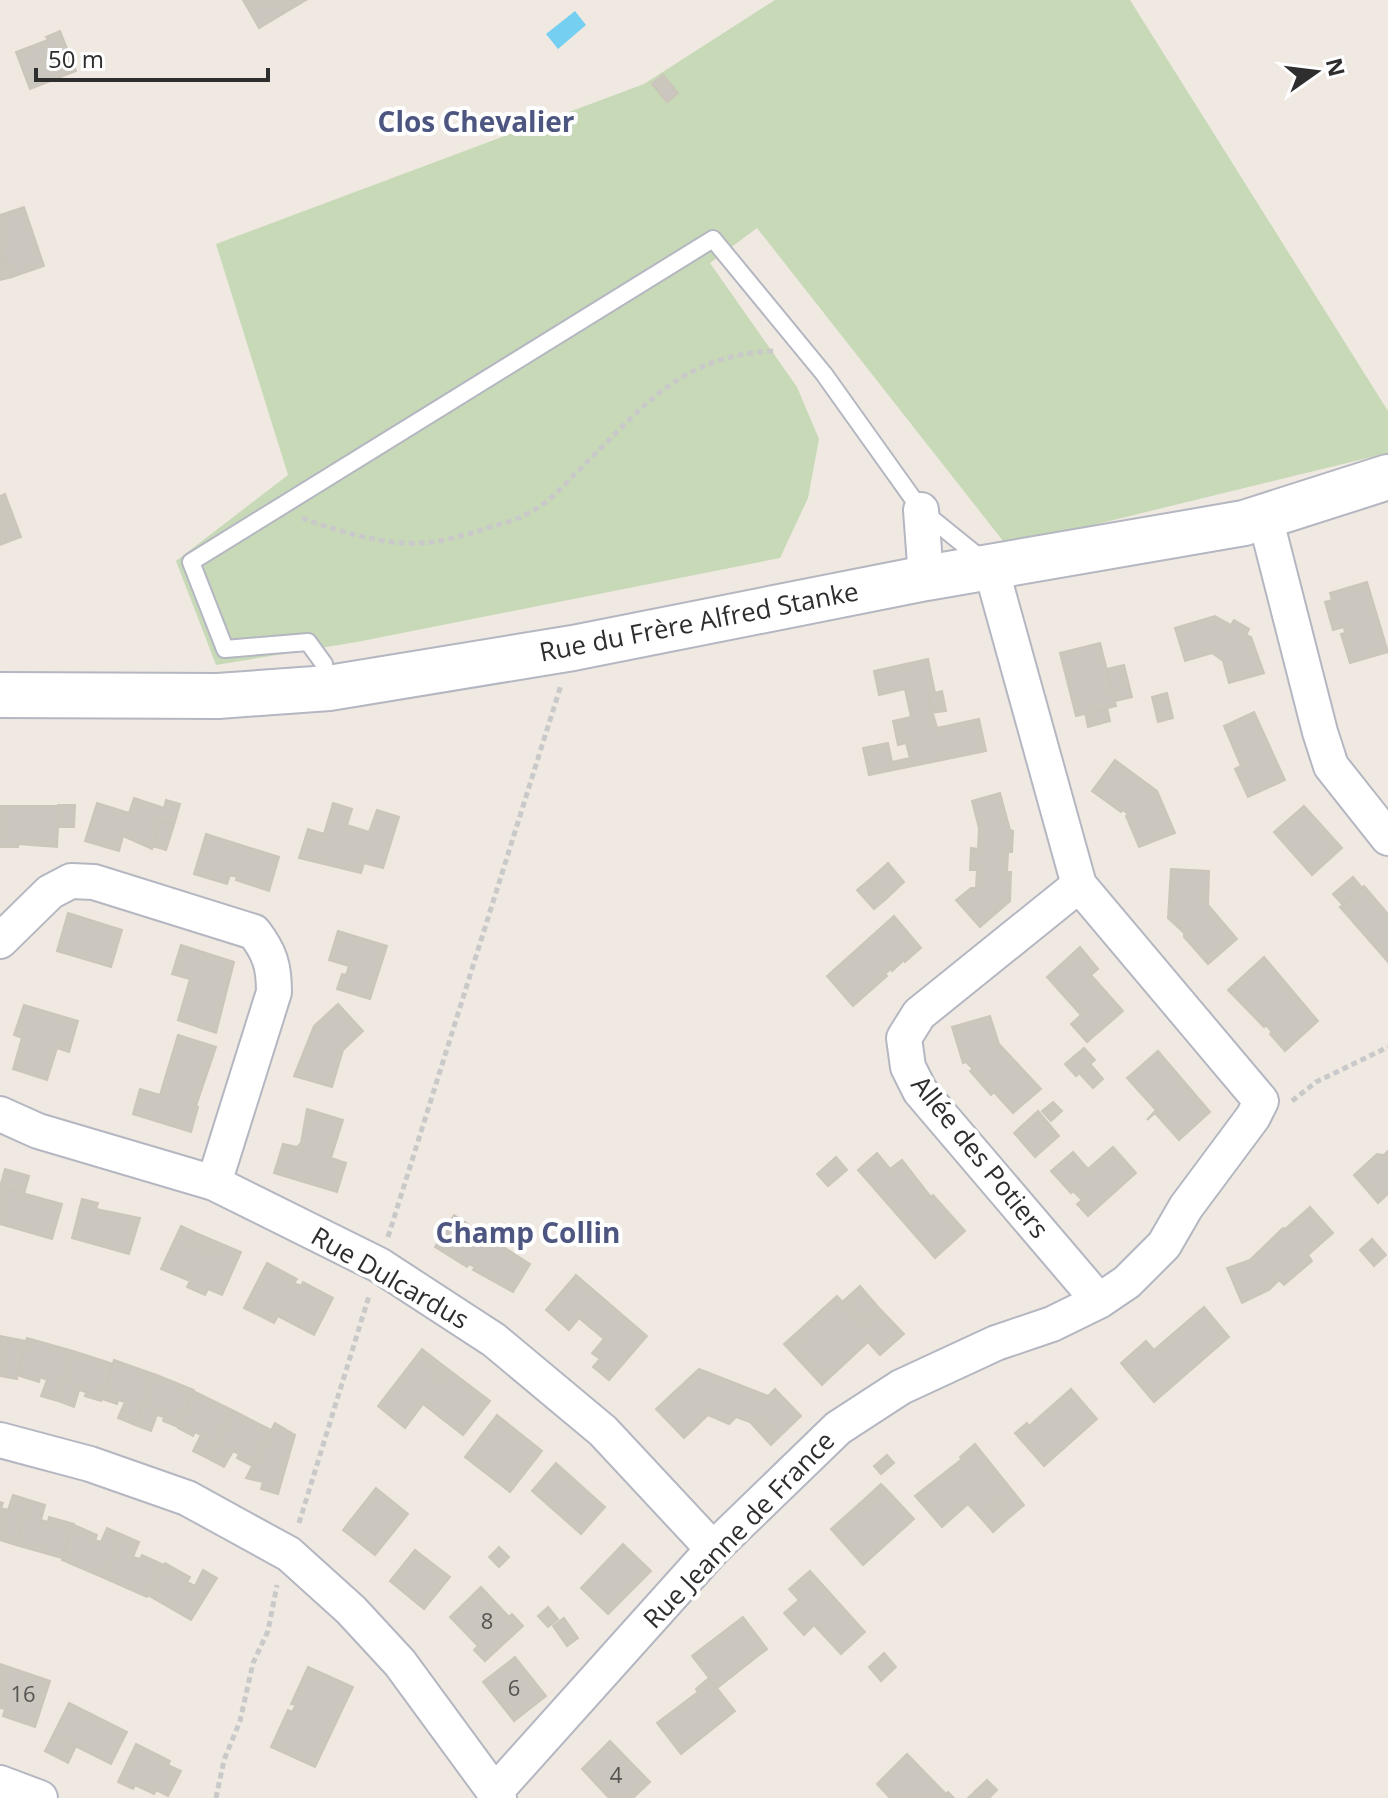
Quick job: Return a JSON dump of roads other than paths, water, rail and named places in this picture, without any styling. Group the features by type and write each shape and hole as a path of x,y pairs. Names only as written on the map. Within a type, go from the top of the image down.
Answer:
{"street":[{"name":"Rue du Frère Alfred Stanke","path":"0,695 218,696 329,688 573,648 926,578 1265,517 1388,477"},
{"path":"921,510 926,578"},
{"path":"1265,517 1331,766 1388,838"},
{"path":"991,568 1079,885"},
{"path":"0,941 50,892 71,881 94,882 254,932 265,947 274,969 274,992 214,1183"},
{"name":"Rue Jeanne de France","path":"497,1795 713,1549 838,1428 889,1395 996,1343 1052,1324 1099,1301 1127,1282 1164,1245 1186,1207 1253,1117 1261,1101 1079,885"},
{"name":"Allée des Potiers","path":"1079,885 919,1014 904,1038 908,1067 920,1091 1099,1301"},
{"name":"Rue Dulcardus","path":"0,1114 38,1131 214,1183 379,1265 494,1340 603,1431 713,1549"},
{"path":"0,1440 90,1464 187,1498 289,1554 351,1610 400,1663 497,1795"}],"lane":[{"path":"329,688 324,664 308,642 225,649 191,562 713,239 824,374 921,510 991,568"}],"water":[{"path":"575,11 586,25 558,49 546,34"}],"district":[{"name":"Clos Chevalier","path":"476,122"},
{"name":"Champ Collin","path":"528,1233"}]}
